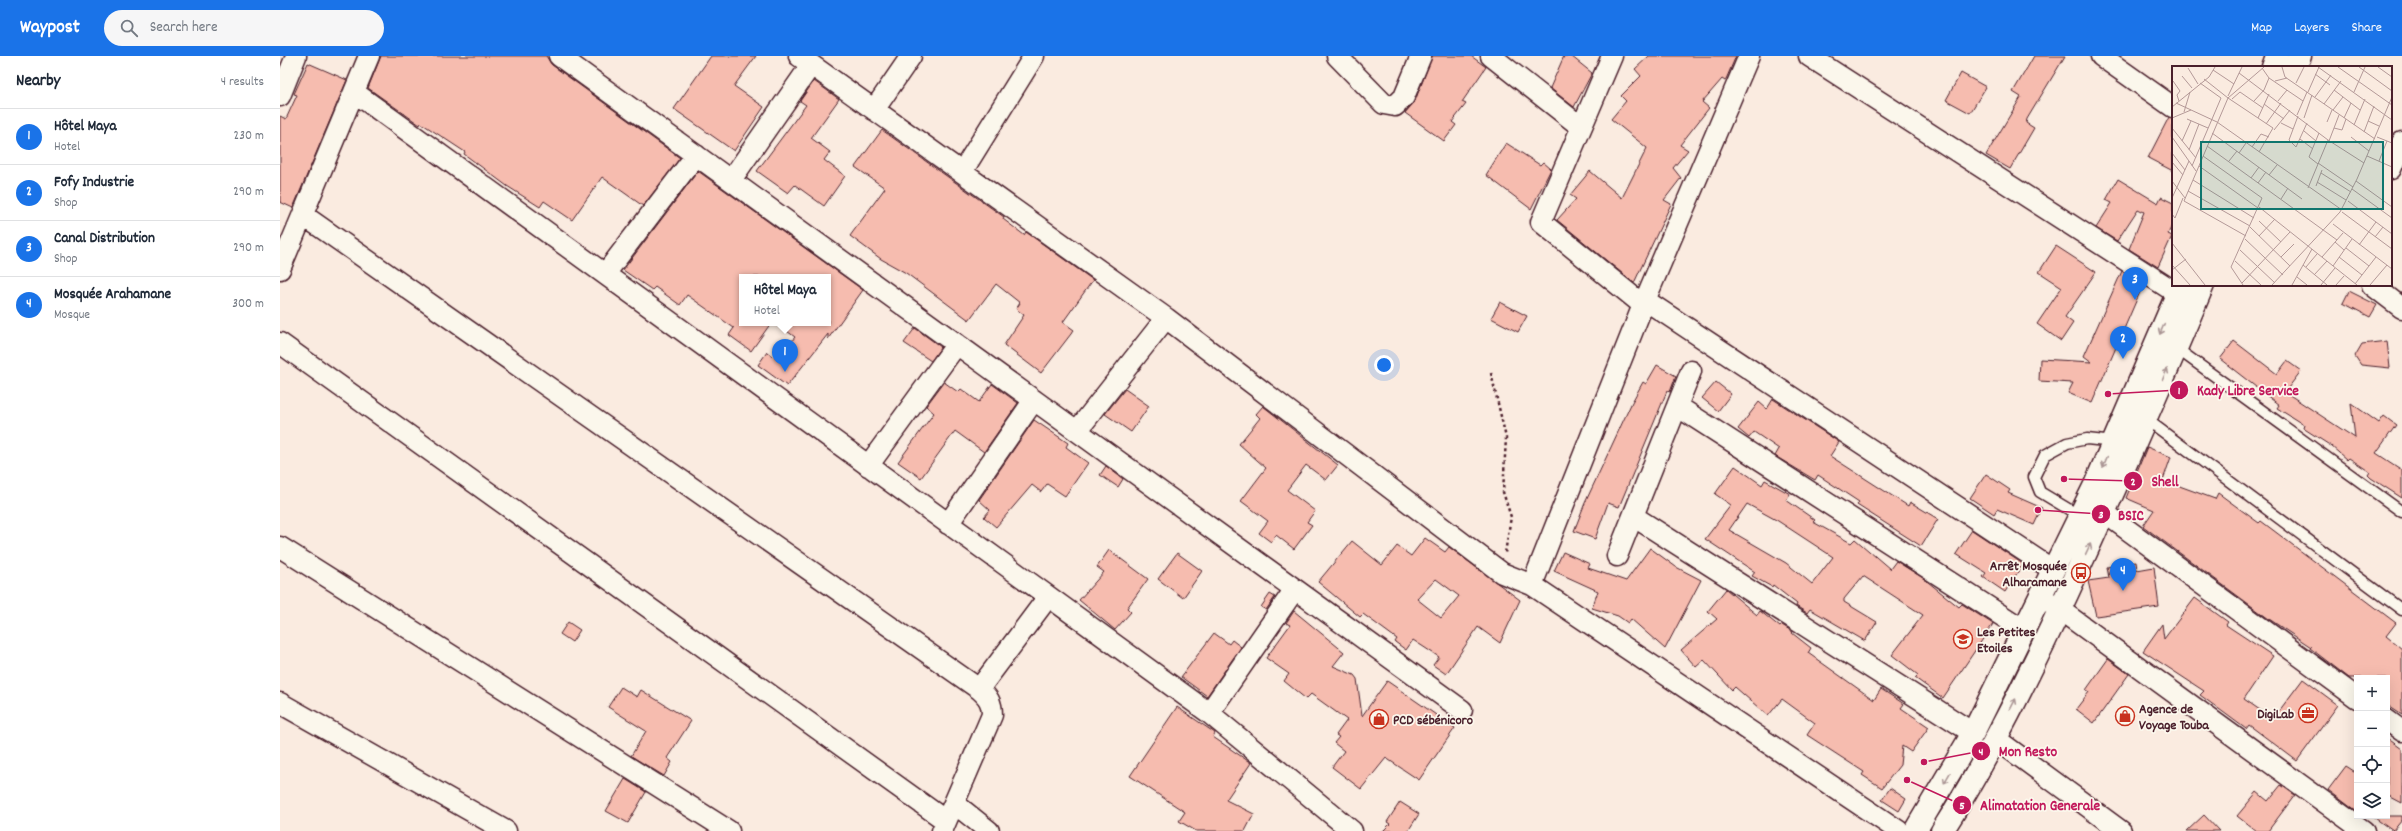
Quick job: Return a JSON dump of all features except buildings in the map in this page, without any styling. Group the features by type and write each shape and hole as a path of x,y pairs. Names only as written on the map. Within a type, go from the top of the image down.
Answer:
{"highway":[{"path":"2273,66 2278,56"},
{"path":"2295,66 2300,56"},
{"path":"1942,831 1996,739 2059,610 2105,513 2203,286"},
{"path":"1915,831 1973,733 2041,596 2114,442 2179,289"}],"street":[{"path":"280,96 296,56"},
{"path":"280,269 369,56"},
{"path":"559,56 1462,710"},
{"path":"874,110 911,56"},
{"path":"962,172 1034,56"},
{"path":"1337,56 1384,104 1395,106 1404,97 1421,56"},
{"path":"1491,56 1582,127"},
{"path":"1612,56 1541,222 1644,302 2053,570"},
{"path":"1532,585 1644,302 1749,56"},
{"path":"1809,56 2172,285"},
{"path":"2101,56 2172,106"},
{"path":"730,180 805,60 1166,318 1502,573 1532,585 1899,831"},
{"path":"354,92 1209,713 1352,831"},
{"path":"2392,167 2402,142"},
{"path":"605,274 696,155"},
{"path":"280,343 944,826 992,715 992,705 979,689 303,215"},
{"path":"2372,286 2402,308"},
{"path":"2374,286 2402,297"},
{"path":"1077,431 1166,318"},
{"path":"868,466 957,344"},
{"path":"1617,556 1691,371"},
{"path":"948,524 1034,400"},
{"path":"1677,406 2024,630"},
{"path":"2083,508 2105,513 2354,696"},
{"path":"1633,516 1973,733"},
{"path":"280,547 729,831"},
{"path":"1209,713 1295,589"},
{"path":"979,689 1048,596"},
{"path":"2041,596 2364,831"},
{"path":"280,703 506,831"},
{"path":"2390,722 2402,731"},
{"path":"1996,739 2121,831"},
{"path":"954,803 989,831"}],"lane":[{"path":"2176,348 2402,512"},
{"path":"2146,419 2402,610"},
{"path":"2083,508 2040,492 2035,483 2034,477 2045,454 2067,443 2087,439 2114,442"}],"path":[{"path":"1491,373 1506,438 1503,492 1511,517 1502,573"}],"place":[{"name":"Canal Distribution","path":"2135,300"},
{"name":"Fofy Industrie","path":"2123,359"},
{"name":"Hôtel Maya","path":"785,372"},
{"name":"Kady Libre Service","path":"2108,394"},
{"name":"Shell","path":"2064,479"},
{"name":"BSIC","path":"2038,510"},
{"name":"Arrêt Mosquée Alharamane","path":"2081,573"},
{"name":"Mosquée Arahamane","path":"2123,591"},
{"name":"Les Petites Etoiles","path":"1963,639"},
{"name":"DigiLab","path":"2308,713"},
{"name":"Agence de Voyage Touba","path":"2125,716"},
{"name":"PCD sébénicoro","path":"1379,719"},
{"name":"Mon Resto","path":"1924,762"},
{"name":"Alimatation Generale","path":"1907,780"}]}
